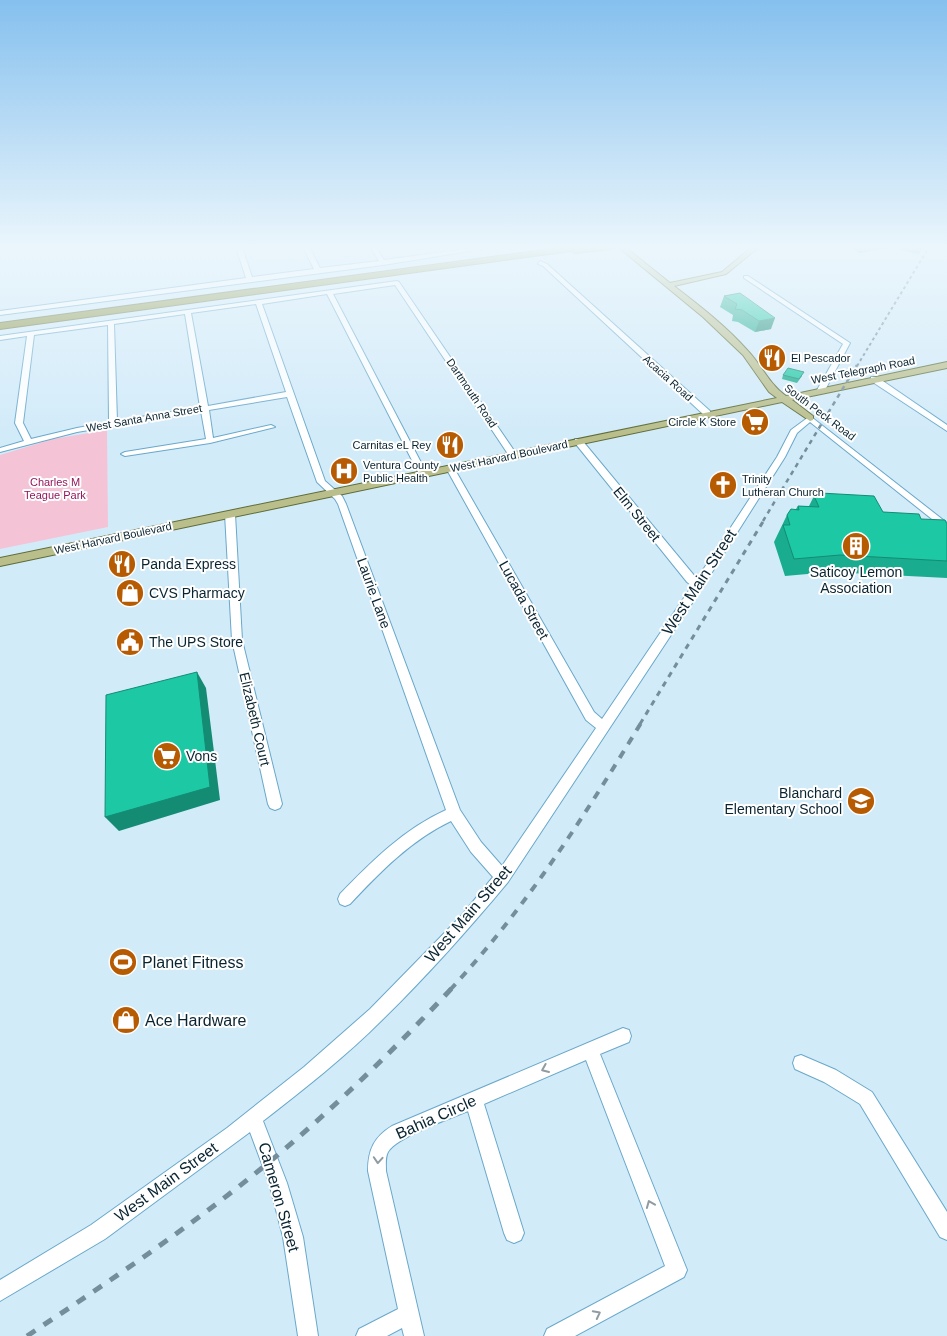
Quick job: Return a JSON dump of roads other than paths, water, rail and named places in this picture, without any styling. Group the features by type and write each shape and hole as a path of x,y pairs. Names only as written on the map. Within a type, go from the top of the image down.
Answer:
{"highway":[{"path":"0,319 73,309"},
{"path":"0,326 124,309"}],"main road":[{"name":"South Peck Road","path":"699,309 748,356 772,390 810,418"},
{"name":"West Telegraph Road","path":"783,398 947,365"},
{"name":"West Harvard Boulevard","path":"0,562 783,398"}],"street":[{"path":"0,313 28,309"},
{"path":"0,338 207,309"},
{"name":"Laurie Lane","path":"261,309 321,482 342,504 454,813 467,836 487,863 504,877"},
{"path":"338,309 423,474"},
{"name":"Dartmouth Road","path":"415,309 513,455"},
{"name":"Acacia Road","path":"593,309 707,414"},
{"path":"796,309 847,343 821,390"},
{"path":"188,312 210,441"},
{"path":"111,324 113,424"},
{"path":"28,441 19,423 31,334"},
{"path":"874,379 947,429"},
{"name":"West Santa Anna Street","path":"0,450 28,441 77,430 290,394"},
{"name":"South Peck Road","path":"810,418 947,528"},
{"name":"West Main Street","path":"0,1291 98,1232 253,1118 310,1073 376,1015 467,920 504,877 698,585 781,457 794,432 810,418"},
{"path":"125,454 210,441 271,427"},
{"path":"787,444 809,429 823,429"},
{"name":"Elm Street","path":"578,441 690,580 698,585"},
{"name":"Lucada Street","path":"450,468 590,716 604,726"},
{"name":"Elizabeth Court","path":"230,514 237,640 275,804"},
{"path":"344,899 384,858 411,836 439,819 454,813"},
{"name":"Bahia Circle","path":"414,1336 377,1171 377,1156 380,1146 386,1139 398,1132 622,1036"},
{"path":"554,1336 678,1270 590,1050"},
{"path":"801,1063 830,1076 866,1098 947,1230"},
{"path":"474,1100 514,1233"},
{"name":"Cameron Street","path":"253,1118 278,1183 294,1237 308,1336"},
{"path":"366,1336 409,1314"}],"railway":[{"path":"857,366 891,309"},
{"path":"763,521 857,365"},
{"path":"640,724 764,520"},
{"path":"450,990 528,895 598,793 641,723"},
{"path":"27,1336 117,1276 234,1191 312,1126 360,1081 452,988"}],"place":[{"name":"El Pescador","path":"772,358"},
{"name":"Circle K Store","path":"755,422"},
{"name":"Carnitas eL Rey","path":"450,445"},
{"name":"Ventura County Public Health","path":"344,471"},
{"name":"Trinity Lutheran Church","path":"723,485"},
{"name":"Saticoy Lemon Association","path":"856,546"},
{"name":"Panda Express","path":"122,564"},
{"name":"CVS Pharmacy","path":"130,593"},
{"name":"The UPS Store","path":"130,642"},
{"name":"Vons","path":"167,756"},
{"name":"Blanchard Elementary School","path":"861,801"},
{"name":"Planet Fitness","path":"123,962"},
{"name":"Ace Hardware","path":"126,1020"}],"park label":[{"name":"Charles M Teague Park","path":"55,488"}]}
